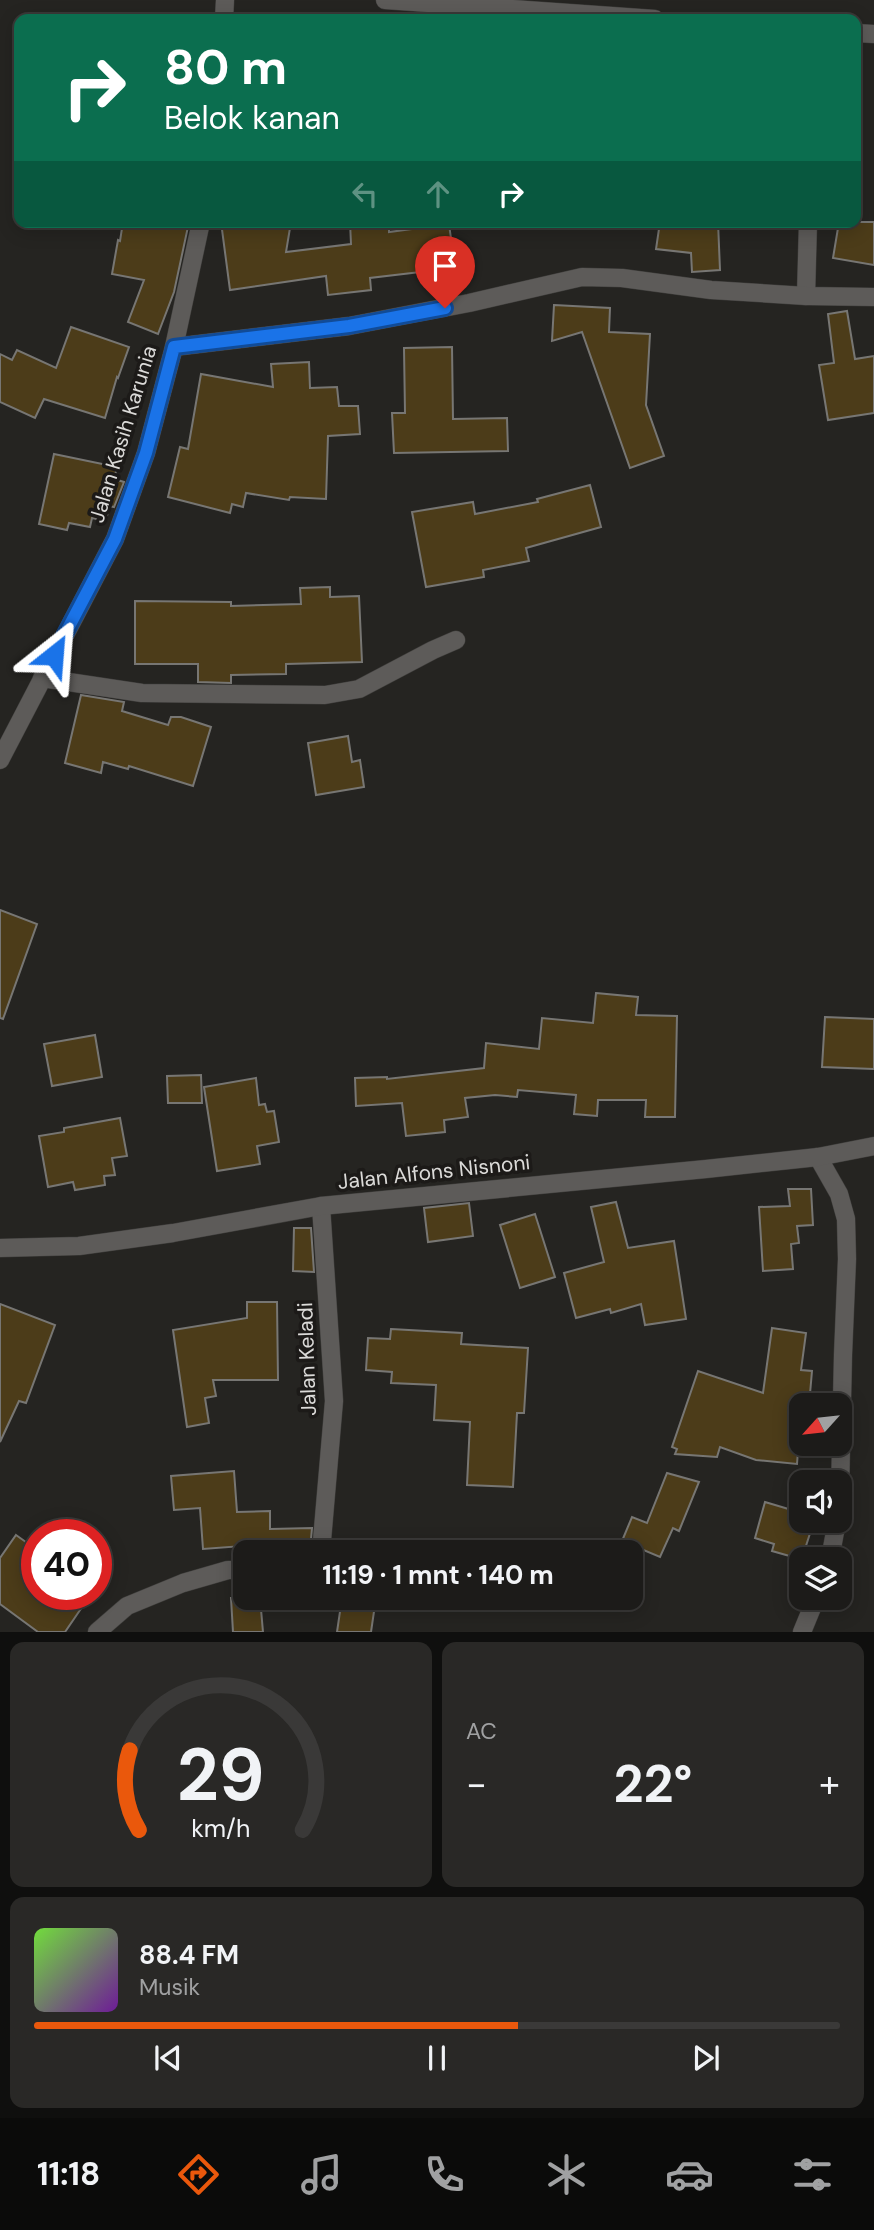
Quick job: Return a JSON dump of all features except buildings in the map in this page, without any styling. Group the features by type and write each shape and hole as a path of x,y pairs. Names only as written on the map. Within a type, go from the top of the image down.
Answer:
{"street":[{"path":"385,0 584,14"},
{"name":"Jalan Kasih Karunia","path":"0,760 115,539 146,453 174,347 200,228"},
{"path":"806,296 808,228"},
{"path":"174,347 349,326 469,303 582,277 622,278 711,290 874,298"},
{"path":"41,678 142,693 325,695 359,689 456,640"},
{"name":"Jalan Alfons Nisnoni","path":"0,1248 79,1246 173,1233 321,1206 818,1157 874,1146"},
{"path":"818,1157 839,1194 846,1219 840,1470"},
{"name":"Jalan Keladi","path":"321,1206 334,1401 322,1540"},
{"path":"97,1632 127,1606 183,1583 233,1570"},
{"path":"802,1632 811,1610"}],"route":[{"path":"54,655 115,539 146,453 174,347 349,326 445,308"}]}
